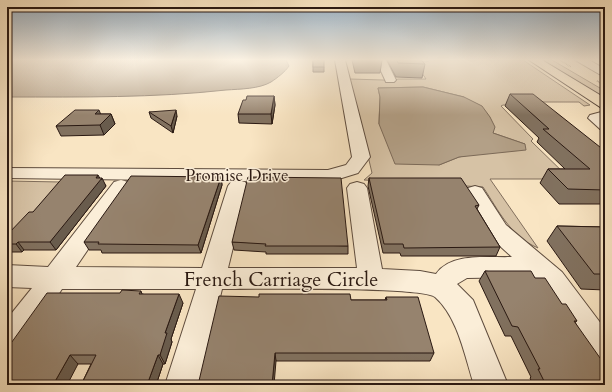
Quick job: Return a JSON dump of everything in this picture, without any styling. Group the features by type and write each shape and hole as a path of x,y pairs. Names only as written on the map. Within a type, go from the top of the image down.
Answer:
{"main road":[{"path":"564,78 605,104"},
{"path":"569,78 592,92 605,96"}],"street":[{"name":"Promise Drive","path":"7,173 329,176 352,169 360,157 344,78"},
{"path":"605,115 594,118 605,126"},
{"path":"7,344 121,186"},
{"path":"182,385 238,186"},
{"path":"357,188 371,279"},
{"path":"475,192 498,231 553,280 605,355"},
{"path":"491,385 463,309 442,286 449,275 464,268 540,267"},
{"name":"French Carriage Circle","path":"7,276 54,278 371,279 420,282 442,286"}],"shaded area":[{"path":"7,78 276,78 261,86 199,93 145,96 8,97"},
{"path":"550,78 590,105 584,106 579,102 533,102 521,105 501,106 533,139 531,141 570,179 490,179 538,248 528,243 513,230 500,214 483,187 364,180 372,173 350,79 392,81 398,79","holes":["423,87 464,97 493,133 525,144 459,157 439,165 379,124 380,97 378,88"]},
{"path":"568,78 583,78 605,91 605,101"},
{"path":"423,87 464,97 482,106 495,127 493,133 525,144 526,150 459,157 439,165 395,164 379,124 380,97 378,88"},
{"path":"7,181 61,182 7,240"}],"building":[{"path":"510,94 533,94 605,151 605,190 568,189 548,169 590,169 543,129 549,129"},
{"path":"247,96 274,96 271,114 238,114 243,100 246,100"},
{"path":"75,110 99,110 95,114 111,114 100,125 56,126"},
{"path":"176,110 171,126 149,112"},
{"path":"65,175 98,175 96,178 102,178 50,242 18,242 16,244 7,244 7,235 29,212 33,212"},
{"path":"131,176 221,177 198,245 98,244 99,242 84,242"},
{"path":"248,177 341,178 348,246 265,246 266,244 232,242"},
{"path":"369,178 461,178 479,205 475,206 500,247 404,248 403,244 384,244"},
{"path":"557,226 605,227 605,274 594,274"},
{"path":"485,271 531,271 535,278 545,278 562,304 566,304 577,321 574,321 605,365 605,385 540,385 538,381 544,381 538,369 540,369 518,327 512,326"},
{"path":"122,290 141,291 139,294 179,294 165,333 167,333 160,355 158,355 147,385 81,385 96,355 70,355 53,385 7,385 7,347 47,293 120,293"},
{"path":"259,294 350,294 351,300 387,300 386,297 418,297 434,353 275,353 272,385 198,385 219,296 259,297"}]}
